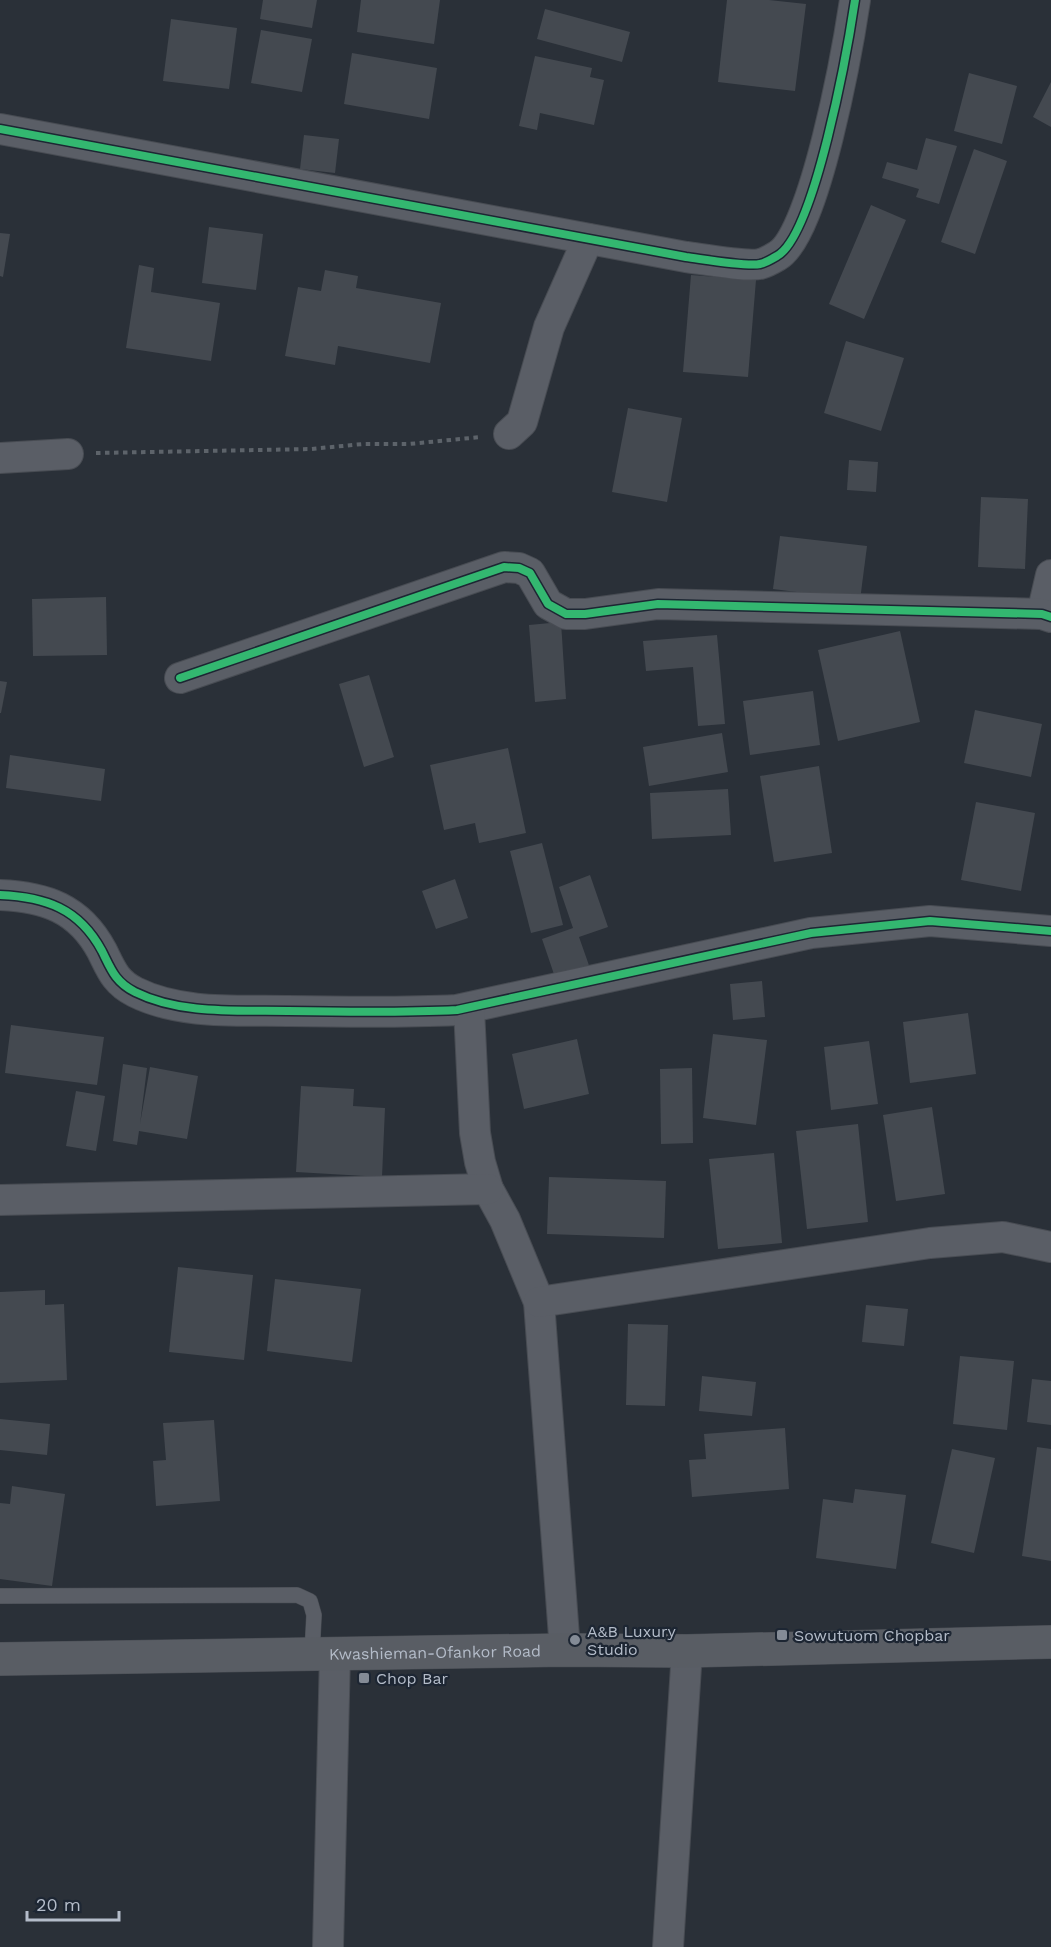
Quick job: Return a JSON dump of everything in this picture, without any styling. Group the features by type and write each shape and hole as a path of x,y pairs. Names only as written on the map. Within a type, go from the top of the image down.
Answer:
{"main road":[{"name":"Kwashieman-Ofankor Road","path":"0,1659 687,1650 1051,1642"}],"street":[{"path":"0,129 686,257 759,264 779,255 789,242 803,218 812,194 845,67 855,0"},
{"path":"509,434 522,422 549,327 588,239"},
{"path":"0,458 68,454"},
{"path":"180,678 504,567 519,568 530,573 548,604 566,614 585,614 658,604 1047,616 1051,574"},
{"path":"0,895 26,896 54,904 73,915 89,930 115,978 135,992 163,1002 221,1010 398,1013 469,1009 811,933 930,921 1051,931"},
{"path":"469,1009 475,1133 480,1162 488,1189 505,1220 539,1302 565,1650"},
{"path":"0,1200 488,1189"},
{"path":"539,1302 930,1243 1003,1237 1051,1247"},
{"path":"669,1947 687,1650"},
{"path":"323,1654 328,1947"}],"lane":[{"path":"0,1596 297,1595 310,1601 323,1654"}],"path":[{"path":"68,454 311,449 363,444 409,444 509,434"}],"building":[{"path":"263,0 317,0 312,28 260,19"},
{"path":"361,0 440,0 434,44 357,32"},
{"path":"727,0 769,0 806,4 795,91 718,82"},
{"path":"545,9 630,32 622,62 537,39"},
{"path":"171,19 237,28 229,89 163,81"},
{"path":"261,30 312,39 302,92 251,83"},
{"path":"352,53 437,68 429,119 344,104"},
{"path":"535,56 592,68 590,77 604,80 594,125 540,113 537,130 519,126"},
{"path":"969,73 1017,86 1002,144 954,131"},
{"path":"1051,82 1051,127 1033,117"},
{"path":"304,135 339,139 335,173 300,169"},
{"path":"926,138 957,146 939,204 916,197 919,189 882,178 887,162 917,170"},
{"path":"974,149 1007,161 975,254 941,242"},
{"path":"871,205 906,220 864,319 829,304"},
{"path":"209,227 263,234 256,290 202,283"},
{"path":"0,233 10,234 3,277 0,276"},
{"path":"139,265 154,268 151,292 220,303 211,361 126,348"},
{"path":"325,270 358,276 356,288 441,303 430,363 338,346 335,365 285,356 298,287 321,291"},
{"path":"691,275 756,280 748,377 683,372"},
{"path":"846,341 904,358 881,431 824,413"},
{"path":"628,408 682,418 667,502 612,492"},
{"path":"849,460 878,462 876,492 847,490"},
{"path":"981,497 1028,499 1025,569 978,567"},
{"path":"780,536 867,546 860,600 773,589"},
{"path":"106,597 107,655 33,656 32,599"},
{"path":"561,622 566,699 535,702 529,625"},
{"path":"900,631 920,722 838,741 818,650"},
{"path":"717,635 725,724 698,726 693,667 646,671 643,641"},
{"path":"369,675 394,757 364,767 339,684"},
{"path":"0,681 7,682 1,713 0,713"},
{"path":"813,691 820,745 750,755 743,701"},
{"path":"975,710 1042,724 1031,777 964,763"},
{"path":"722,733 728,772 649,786 643,747"},
{"path":"508,748 526,833 479,843 475,823 444,830 430,765"},
{"path":"10,755 105,769 101,801 6,788"},
{"path":"819,766 832,853 774,862 760,776"},
{"path":"728,789 731,835 652,839 650,793"},
{"path":"976,802 1035,813 1021,891 961,880"},
{"path":"542,843 563,925 531,933 510,851"},
{"path":"590,875 608,927 579,937 591,971 557,983 542,939 573,928 559,887"},
{"path":"455,879 468,918 436,929 422,891"},
{"path":"762,981 765,1017 733,1020 730,984"},
{"path":"968,1013 976,1074 910,1083 903,1022"},
{"path":"11,1025 104,1037 97,1085 5,1073"},
{"path":"713,1034 767,1040 756,1125 703,1118"},
{"path":"577,1039 589,1094 524,1109 512,1054"},
{"path":"869,1041 878,1104 831,1110 824,1047"},
{"path":"123,1064 147,1068 140,1124 150,1067 198,1076 187,1139 139,1131 137,1145 113,1141"},
{"path":"692,1068 693,1143 661,1144 660,1069"},
{"path":"301,1086 354,1089 353,1106 385,1108 382,1177 296,1172"},
{"path":"76,1091 105,1096 96,1151 66,1146"},
{"path":"932,1107 945,1194 896,1201 883,1115"},
{"path":"858,1124 868,1222 807,1229 796,1131"},
{"path":"774,1153 782,1243 718,1249 709,1159"},
{"path":"549,1177 666,1181 664,1238 547,1234"},
{"path":"178,1267 253,1275 244,1360 169,1352"},
{"path":"275,1279 361,1289 352,1362 267,1351"},
{"path":"45,1290 45,1305 64,1304 67,1380 0,1383 0,1292"},
{"path":"866,1305 908,1309 904,1346 862,1342"},
{"path":"628,1324 668,1325 665,1406 626,1405"},
{"path":"960,1356 1014,1361 1007,1430 953,1424"},
{"path":"702,1376 756,1382 752,1416 699,1411"},
{"path":"1032,1379 1051,1381 1051,1425 1027,1422"},
{"path":"0,1419 50,1424 47,1455 0,1450"},
{"path":"214,1420 220,1501 156,1506 153,1461 166,1460 163,1423"},
{"path":"785,1428 789,1489 692,1497 689,1460 706,1459 704,1434"},
{"path":"1037,1447 1051,1449 1051,1561 1022,1556"},
{"path":"952,1449 995,1458 974,1553 931,1543"},
{"path":"12,1486 65,1494 52,1586 0,1579 0,1503 10,1504"},
{"path":"855,1489 906,1495 896,1569 816,1558 823,1499 853,1503"}],"cycle path":[{"path":"0,129 686,257 754,265 777,256 791,241 804,214 828,138 855,0"},
{"path":"180,678 504,567 519,568 530,573 548,604 566,614 585,614 658,604 1042,614 1051,617"},
{"path":"0,895 46,902 71,915 93,936 118,979 135,992 171,1005 230,1011 414,1012 457,1010 811,933 930,921 1051,931"}],"place":[{"name":"Sowutuom Chopbar","path":"782,1635"},
{"name":"A&B Luxury Studio","path":"575,1640"},
{"name":"Chop Bar","path":"364,1678"}]}
